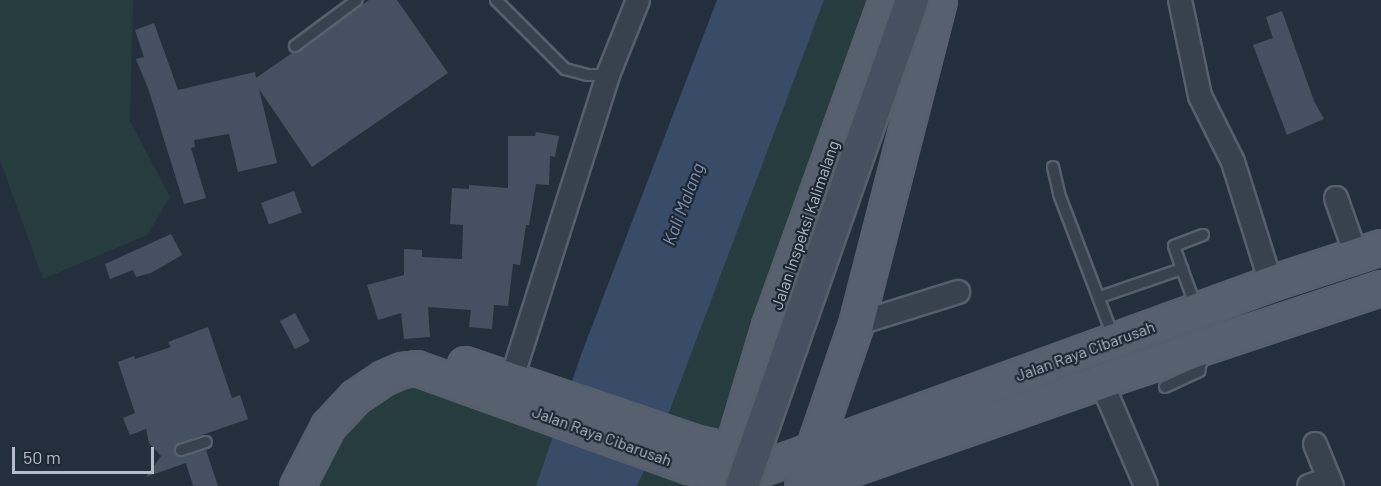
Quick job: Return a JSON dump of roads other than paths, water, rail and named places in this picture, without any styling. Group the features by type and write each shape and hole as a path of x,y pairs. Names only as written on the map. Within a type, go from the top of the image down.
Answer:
{"main road":[{"name":"Jalan Inspeksi Kalimalang","path":"730,452 769,325 886,0"},
{"path":"742,486 912,0"},
{"path":"802,464 856,324 939,0"},
{"name":"Jalan Raya Cibarusah","path":"692,455 730,452 802,464 1114,341 1368,251"},
{"name":"Jalan Raya Cibarusah","path":"416,368 546,403 692,455 733,475 760,468 802,464 1101,381 1381,288"},
{"name":"Jalan Raya Cibarusah","path":"297,486 328,426 355,397 383,378 402,370 460,363 512,378 546,403"},
{"path":"318,486 328,426"}],"street":[{"path":"512,378 608,75 638,0"},
{"path":"1180,0 1200,96 1233,162 1272,284"},
{"path":"1336,198 1368,251"},
{"path":"856,324 958,292"},
{"path":"1101,381 1146,486"},
{"path":"1316,444 1323,484"}],"lane":[{"path":"295,45 357,0"},
{"path":"496,0 565,69 587,75 608,75"},
{"path":"1053,167 1059,194 1100,297 1114,341"},
{"path":"1197,310 1174,246 1203,235"},
{"path":"1100,297 1182,269"},
{"path":"1165,387 1199,371 1206,346"},
{"path":"181,450 206,442"}],"water":[{"name":"Kali Malang","path":"717,0 824,0 662,431 637,486 536,486 581,355"}]}
